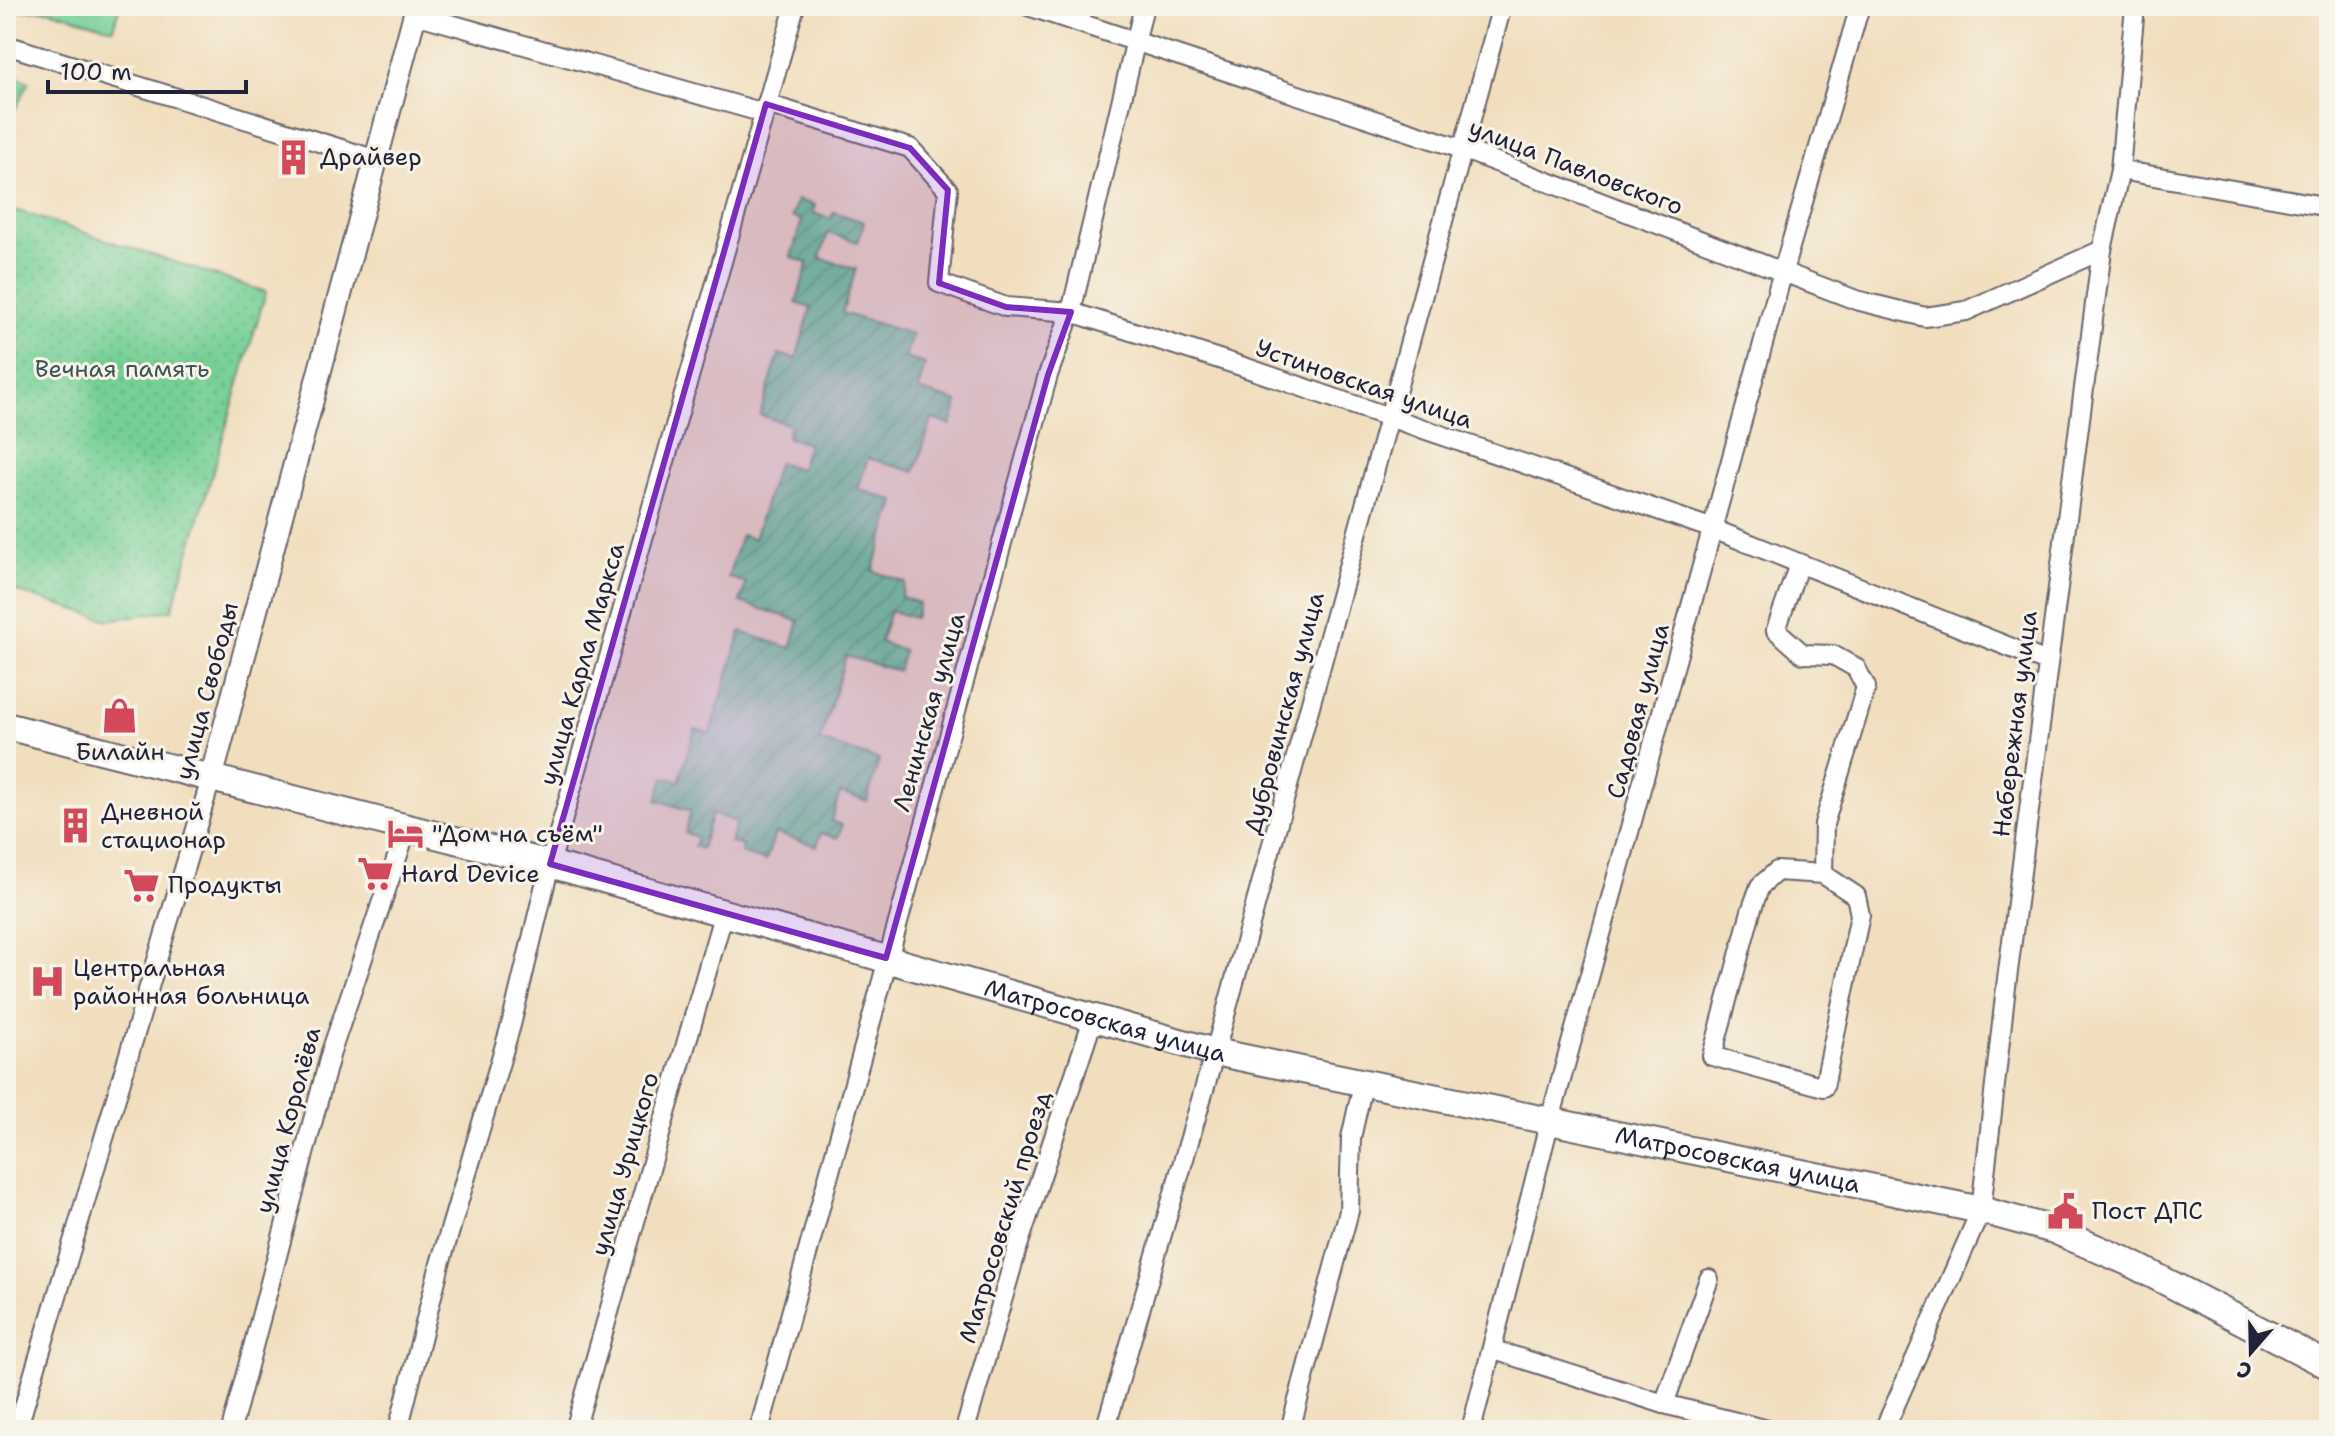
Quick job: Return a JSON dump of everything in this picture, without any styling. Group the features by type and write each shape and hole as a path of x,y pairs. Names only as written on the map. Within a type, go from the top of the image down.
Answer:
{"highway":[{"name":"Матросовская улица","path":"6,726 550,864 1215,1052 1981,1210 2054,1230 2206,1301 2329,1366"}],"main road":[{"name":"улица Свободы","path":"211,779 416,10"}],"street":[{"name":"улица Карла Маркса","path":"398,1430 440,1264 511,1025 550,864 795,6"},
{"name":"улица Павловского","path":"1028,6 1462,149 1856,300 1925,317 1966,311 2102,250"},
{"name":"Ленинская улица","path":"759,1430 1048,375 1071,312 1144,6"},
{"name":"Дубровинская улица","path":"1105,1430 1215,1052 1502,6"},
{"name":"Садовая улица","path":"1471,1430 1494,1350 1550,1120 1783,271 1860,6"},
{"name":"Набережная улица","path":"1884,1430 1981,1210 2047,662 2102,250 2120,170 2135,6"},
{"name":"Устиновская улица","path":"416,10 910,148 948,190 939,283 1006,307 1071,312 1391,418 1713,529 2047,662"},
{"path":"6,45 377,160"},
{"path":"2120,170 2329,207"},
{"path":"1799,564 1776,630 1803,654 1833,655 1856,668 1866,687 1824,824 1823,874"},
{"name":"улица Свободы","path":"17,1430 211,779"},
{"name":"улица Королёва","path":"231,1430 331,1052 407,828"},
{"path":"1777,871 1823,874 1856,896 1860,915 1824,1087 1712,1056 1760,886 1777,871"},
{"name":"улица Урицкого","path":"575,1430 724,912"},
{"name":"Матросовский проезд","path":"965,1430 1017,1249 1093,1019"},
{"path":"1290,1430 1349,1211 1351,1138 1363,1084"},
{"path":"1664,1404 1709,1279"},
{"path":"1494,1350 1664,1404 1768,1430"}],"highlighted area":[{"path":"766,104 910,148 948,190 939,283 1006,307 1071,312 1048,375 886,958 550,864"}],"green space":[{"path":"6,6 120,6 113,29 48,10 6,11"},
{"path":"6,72 29,82 6,128"},
{"path":"797,200 815,205 813,213 831,219 834,212 864,222 858,242 828,233 820,258 856,269 842,313 912,334 905,358 925,364 918,390 958,402 951,425 932,419 915,472 868,458 858,489 895,501 873,571 905,582 901,597 919,603 915,618 890,611 880,642 904,651 898,671 846,656 820,741 879,760 867,801 840,793 831,821 842,825 838,838 821,833 817,846 775,833 766,861 741,853 743,846 730,842 736,822 712,814 701,849 694,846 697,837 685,833 691,811 657,800 664,777 679,781 695,729 710,733 741,632 791,648 799,621 740,602 746,583 728,577 741,535 754,539 778,462 800,469 808,444 787,437 790,425 760,415 779,354 796,359 811,308 796,303 808,263 791,257 802,220 792,217"},
{"name":"Вечная память","path":"6,207 266,292 172,610 108,620 6,588"}],"place":[{"name":"Драйвер","path":"294,157"},
{"name":"Билайн","path":"120,715"},
{"name":"Дневной стационар","path":"75,826"},
{"name":"\"Дом на съём\"","path":"406,834"},
{"name":"Hard Device","path":"375,874"},
{"name":"Продукты","path":"142,885"},
{"name":"Центральная районная больница","path":"47,982"},
{"name":"Пост ДПС","path":"2066,1211"}]}
